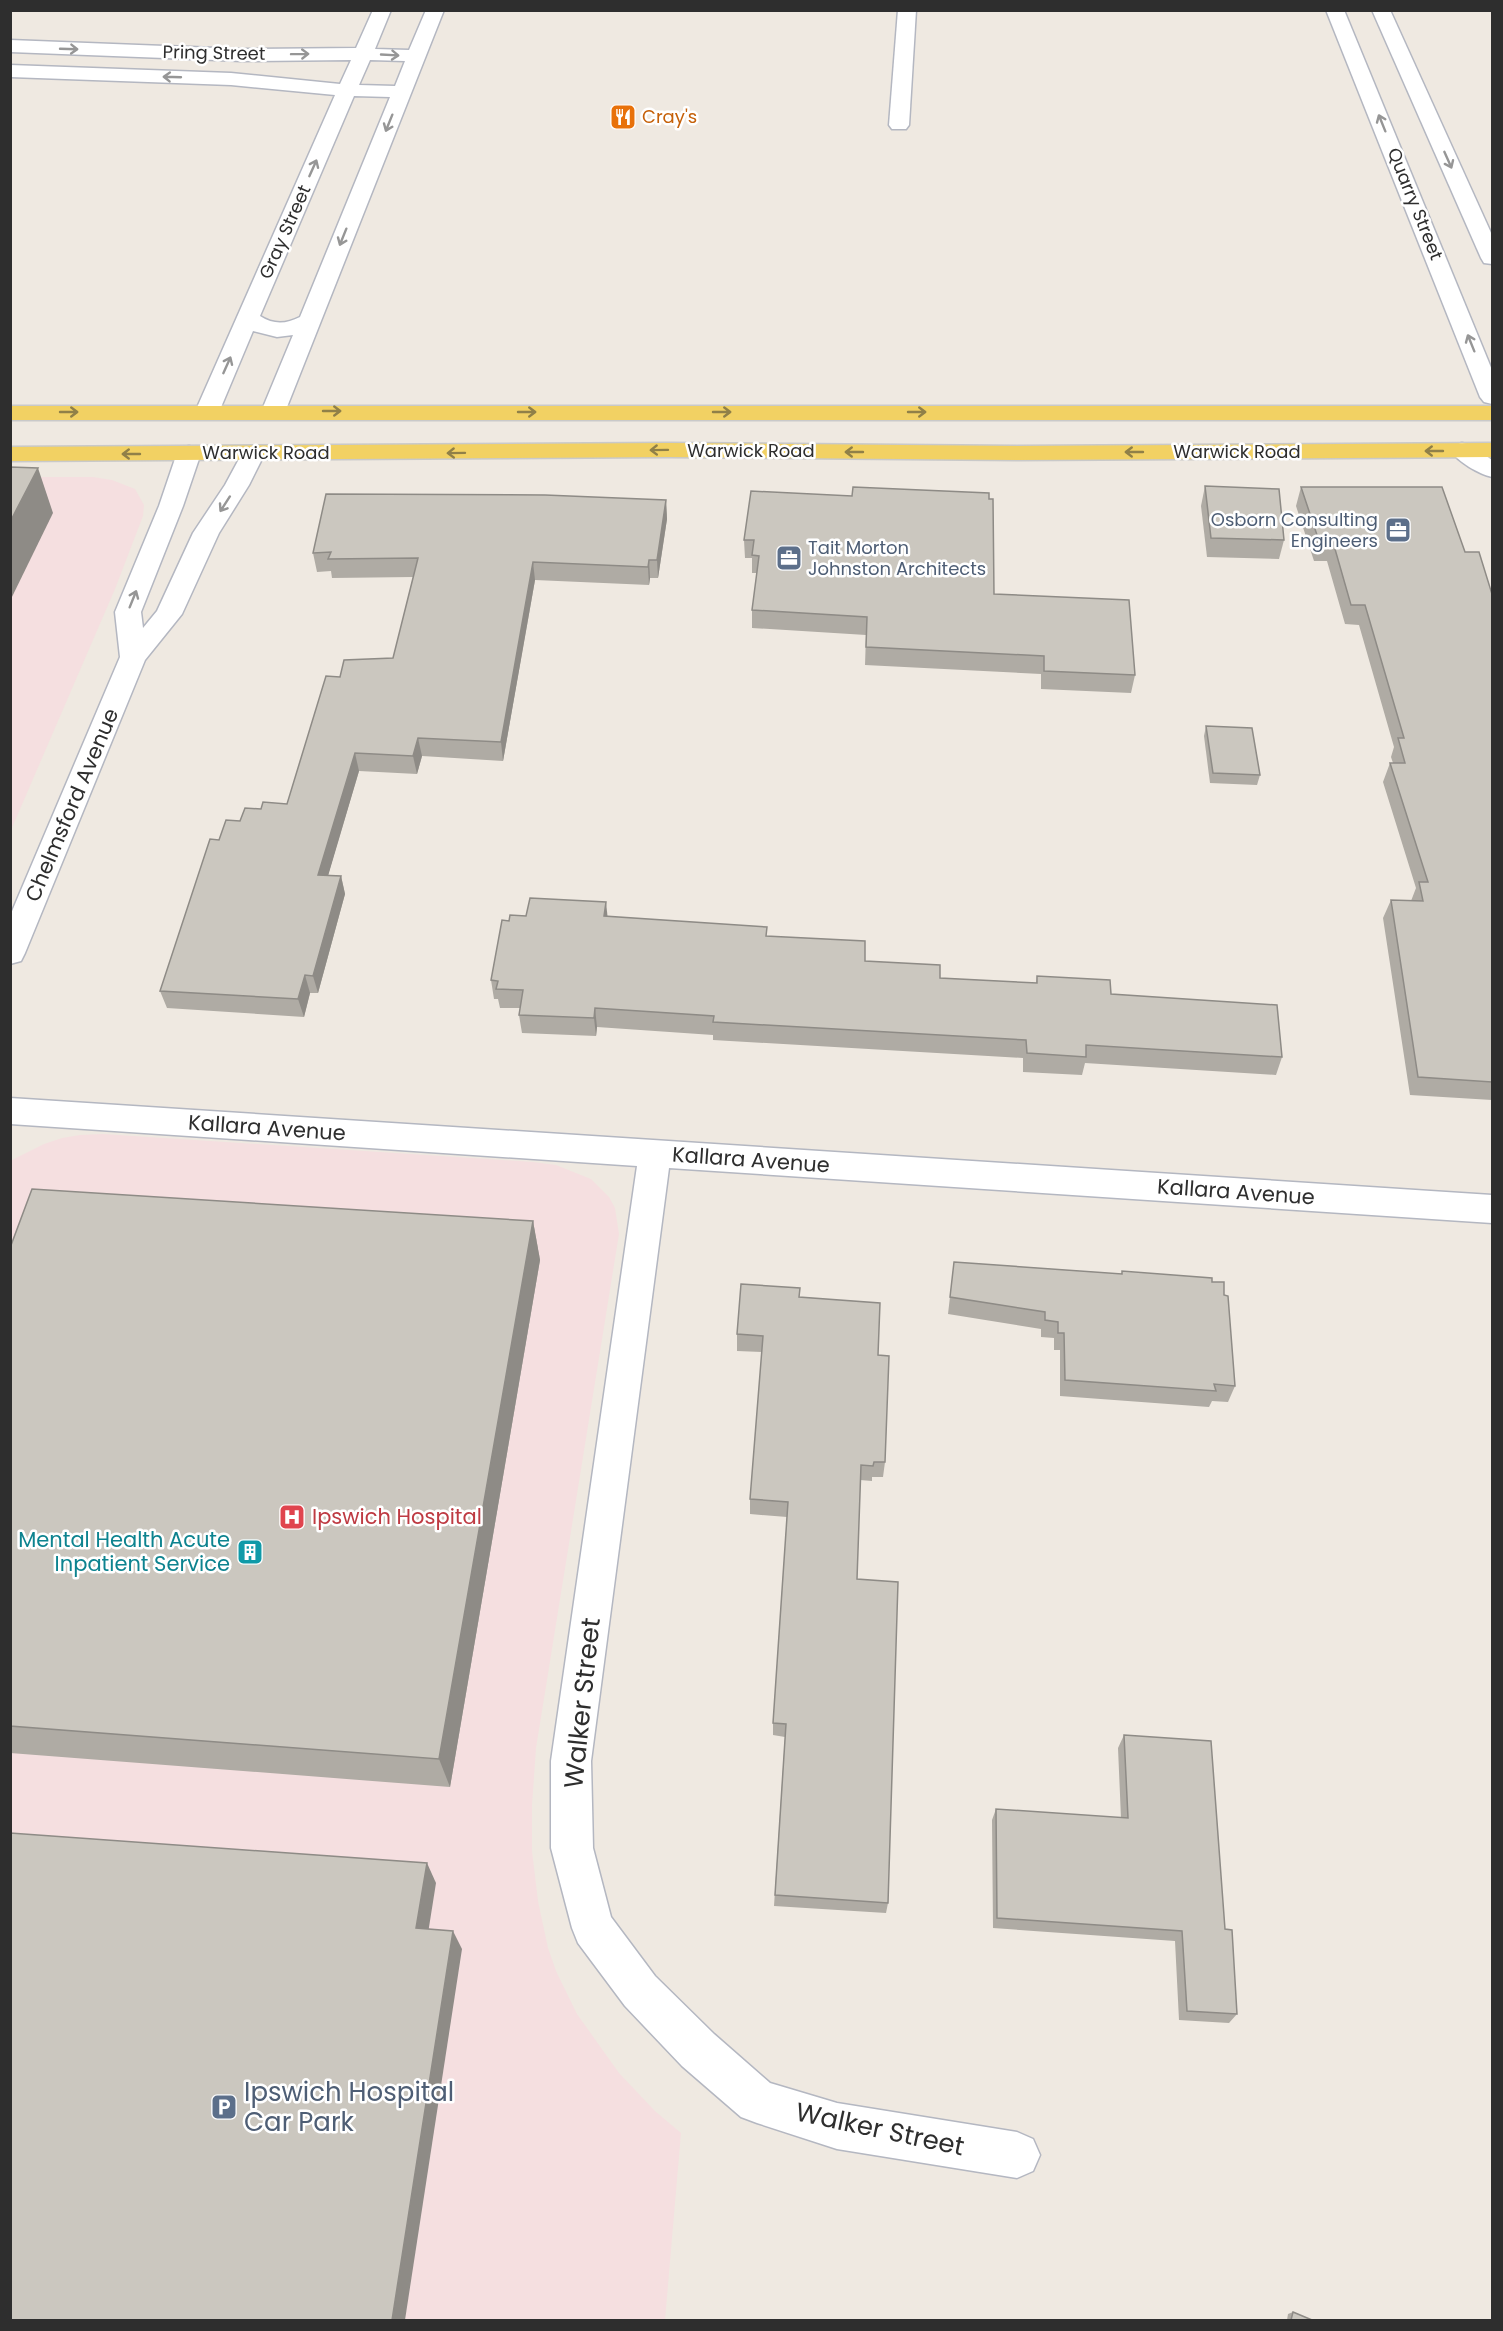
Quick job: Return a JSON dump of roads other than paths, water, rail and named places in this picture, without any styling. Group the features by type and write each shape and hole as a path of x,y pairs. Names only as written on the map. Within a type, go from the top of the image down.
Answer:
{"main road":[{"name":"Warwick Road","path":"10,412 1492,413"},
{"name":"Gray Street","path":"189,453 207,412"},
{"path":"253,453 273,412"},
{"name":"Warwick Road","path":"10,454 668,450 1017,453 1492,450"}],"street":[{"name":"Gray Street","path":"207,412 382,10"},
{"path":"273,412 435,10"},
{"path":"899,125 907,10"},
{"name":"Quarry Street","path":"1335,10 1492,397"},
{"path":"1381,10 1492,258"},
{"name":"Pring Street","path":"10,46 242,55 417,56"},
{"path":"1353,50 1400,50"},
{"path":"231,79 242,55"},
{"name":"Pring Street","path":"10,71 231,79 347,90 402,92"},
{"path":"1429,237 1483,237"},
{"path":"247,317 258,325 274,330 291,329 309,321"},
{"path":"1462,450 1492,470"},
{"name":"Chelmsford Avenue","path":"133,657 128,612 171,506 189,453"},
{"name":"Chelmsford Avenue","path":"10,953 133,657 169,614 206,533 237,486 253,453"},
{"name":"Kallara Avenue","path":"10,1111 1492,1209"},
{"name":"Walker Street","path":"655,1154 571,1761 572,1848 593,1928 640,1991 698,2050 757,2101 837,2126 1017,2155"}],"place":[{"name":"Cray's","path":"623,117"},
{"name":"Osborn Consulting Engineers","path":"1398,530"},
{"name":"Tait Morton Johnston Architects","path":"789,558"},
{"name":"Ipswich Hospital","path":"292,1517"},
{"name":"Mental Health Acute Inpatient Service","path":"250,1552"},
{"name":"Ipswich Hospital Car Park","path":"224,2107"}]}
